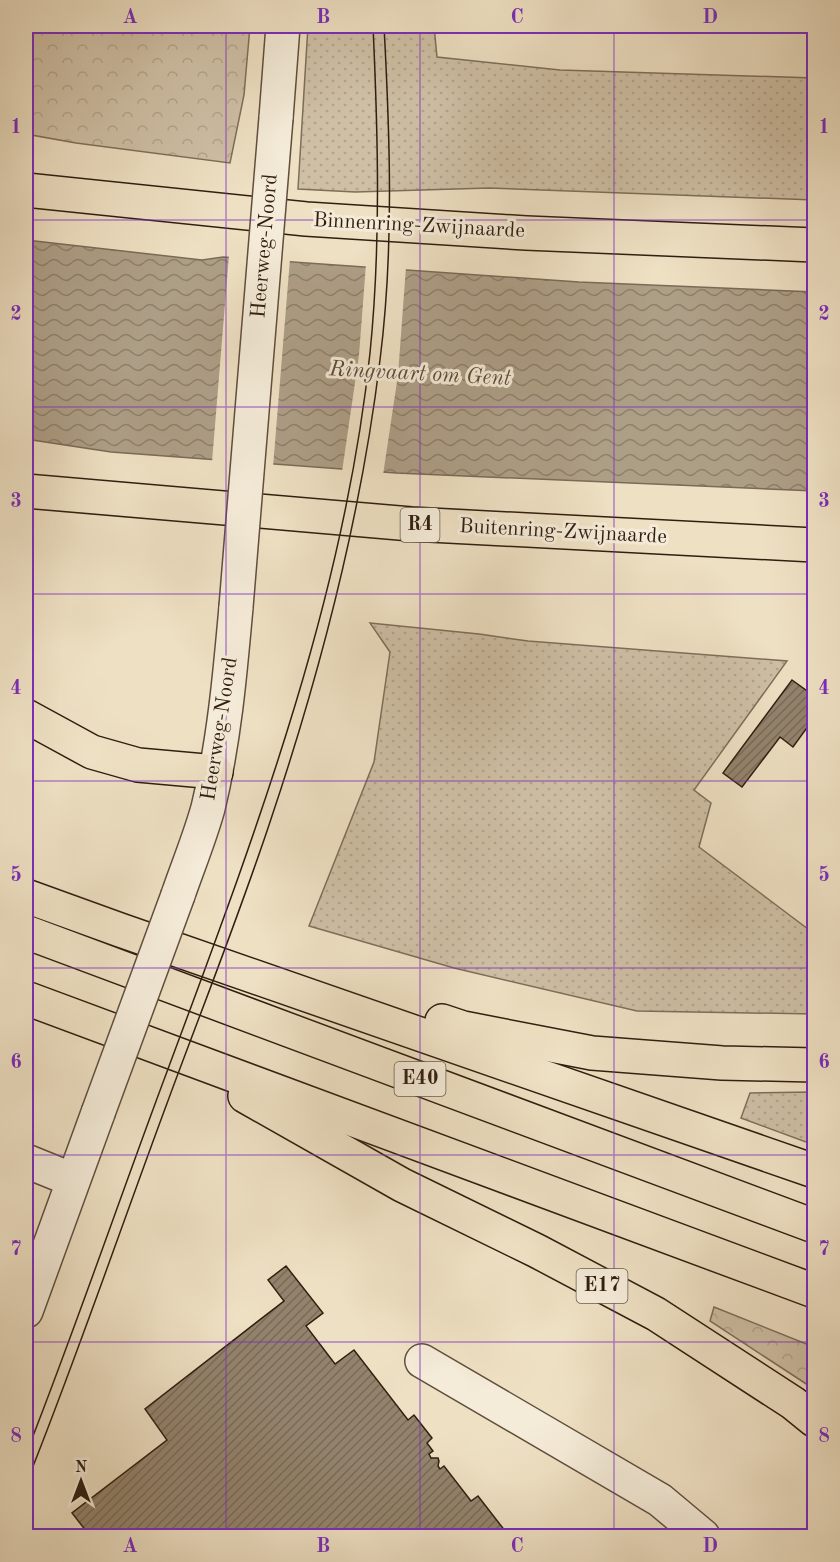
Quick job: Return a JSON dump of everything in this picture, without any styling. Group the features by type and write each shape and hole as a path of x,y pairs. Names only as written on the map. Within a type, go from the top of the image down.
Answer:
{"main road":[{"name":"Binnenring-Zwijnaarde","path":"26,190 306,219 526,233 814,245"},
{"name":"Buitenring-Zwijnaarde","path":"26,491 411,525 814,545"},
{"path":"26,716 92,752 138,765 216,772"},
{"path":"26,896 814,1171"},
{"path":"120,930 464,1028 592,1053 722,1063 814,1065"},
{"name":"E40","path":"26,932 814,1226"},
{"path":"26,998 814,1291"},
{"name":"E17","path":"157,1046 402,1185 537,1251 656,1314 794,1403 814,1420"}],"street":[{"name":"Heerweg-Noord","path":"26,1311 178,895 207,810 216,772 229,689 283,26"},
{"path":"26,1161 73,1180"},
{"path":"422,1361 660,1500 703,1536"}],"green space":[{"path":"26,26 250,26 244,95 230,163 76,143 26,134"},
{"path":"308,26 434,26 437,57 560,70 814,78 814,200 489,188 355,192 298,189"},
{"path":"370,623 528,641 787,661 694,790 711,803 699,847 808,929 814,921 814,1014 637,1011 454,968 309,926 374,762 390,652"},
{"path":"814,1092 814,1145 741,1118 750,1093"},
{"path":"714,1307 814,1347 814,1389 710,1321"}],"water":[{"name":"Ringvaart om Gent","path":"26,240 202,260 223,257 579,282 814,292 814,491 396,473 111,452 26,439"}],"pier":[{"path":"229,255 290,259 273,467 212,462"},
{"path":"366,264 406,267 398,375 383,475 342,472 359,355"}],"building":[{"path":"792,680 814,696 814,718 793,747 780,737 742,787 723,773"},
{"path":"286,1266 323,1313 306,1326 335,1364 354,1350 408,1420 414,1415 432,1438 427,1443 433,1451 429,1454 431,1458 438,1458 440,1469 444,1466 471,1501 478,1496 509,1536 90,1536 72,1513 167,1440 145,1409 284,1301 268,1280"}],"tram line":[{"path":"26,1454 263,806 292,717 340,537 357,445 370,353 376,271 378,190 373,26"},
{"path":"26,1484 259,854 306,706 337,592 372,419 384,319 389,235 388,110 384,26"}]}
